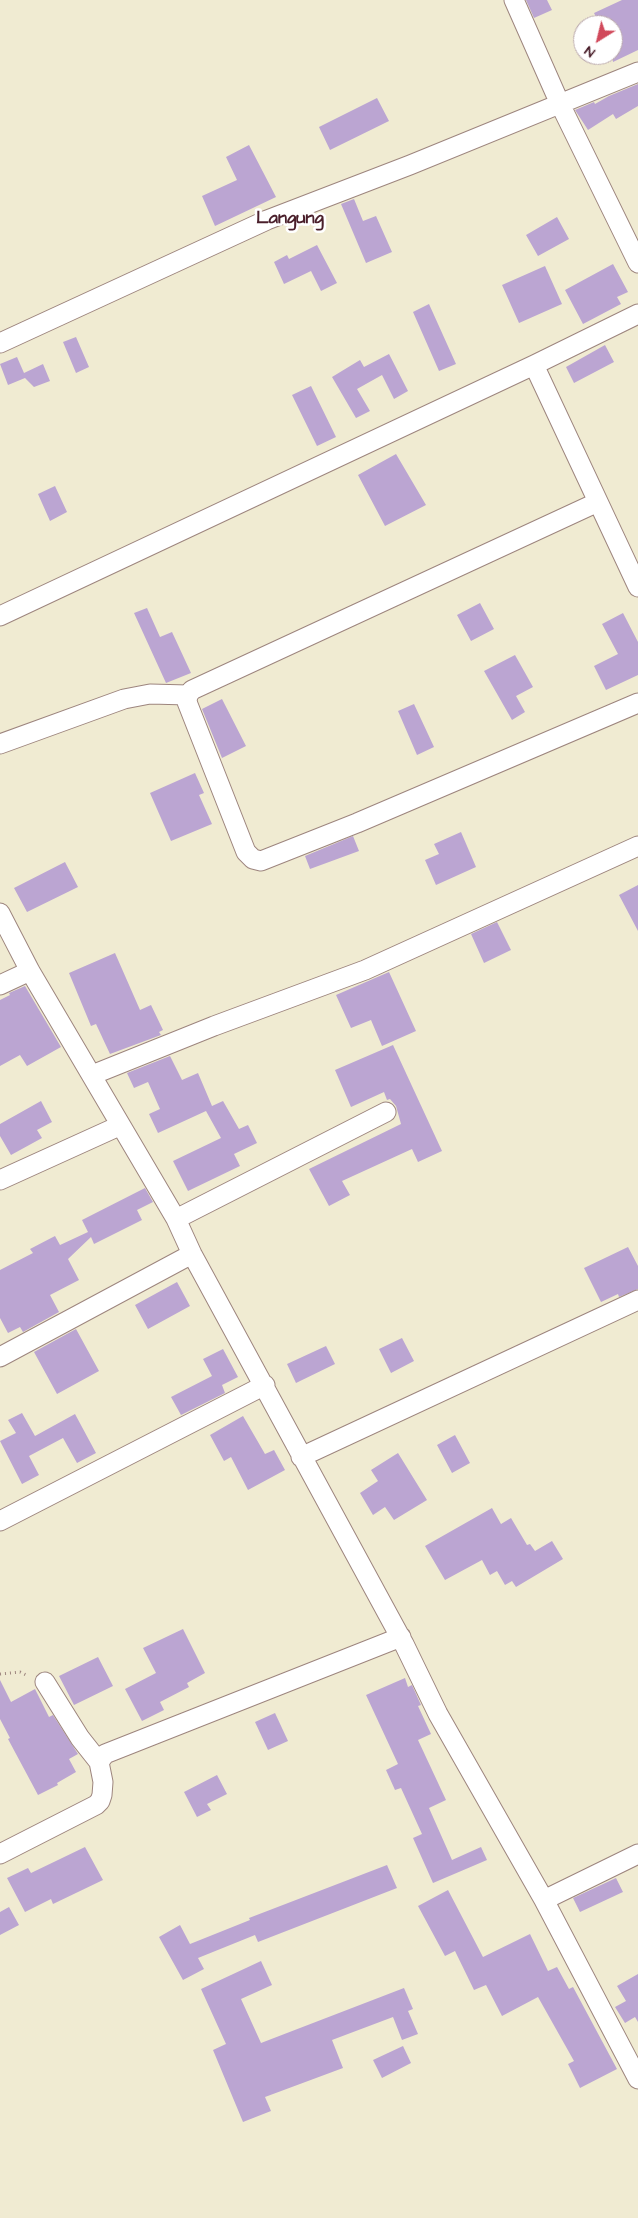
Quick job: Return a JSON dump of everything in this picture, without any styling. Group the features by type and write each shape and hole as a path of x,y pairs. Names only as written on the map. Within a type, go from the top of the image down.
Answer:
{"street":[{"path":"514,0 560,104 638,262"},
{"path":"0,343 267,220 410,165 638,72"},
{"path":"0,616 638,314"},
{"path":"534,364 638,587"},
{"path":"0,744 124,699 150,694 188,695 201,686 598,502"},
{"path":"188,695 187,702 246,852 253,858 261,861 374,816 638,703"},
{"path":"92,1075 214,1026 365,970 638,846"},
{"path":"0,913 30,971 92,1075 119,1126 176,1220 192,1254 265,1385 301,1458 401,1637 438,1714 544,1900 638,2079"},
{"path":"0,985 30,971"},
{"path":"176,1220 386,1112"},
{"path":"0,1180 119,1126"},
{"path":"0,1357 192,1254"},
{"path":"301,1458 638,1300"},
{"path":"0,1521 265,1385"},
{"path":"99,1762 106,1754 118,1748 401,1637"},
{"path":"0,1854 96,1805 102,1795 103,1782 99,1762 80,1738 45,1682"},
{"path":"544,1900 638,1854"}],"path":[{"path":"0,1674 20,1672 45,1682"}],"building":[{"path":"526,0 547,0 552,10 534,18"},
{"path":"622,0 638,0 638,50 623,57 623,15 595,15 594,13"},
{"path":"638,84 638,106 616,119 613,114 588,130 575,110 594,102 595,104"},
{"path":"377,98 389,121 330,150 319,127"},
{"path":"249,145 276,197 215,226 202,196 237,180 226,157"},
{"path":"354,199 363,221 376,216 392,252 366,263 341,204"},
{"path":"557,217 569,239 538,256 526,235"},
{"path":"317,245 337,283 321,291 311,271 284,284 274,262 287,255 289,259"},
{"path":"613,264 628,292 617,297 621,304 583,324 565,290"},
{"path":"545,266 562,304 519,323 502,285"},
{"path":"429,304 456,364 439,371 413,312"},
{"path":"76,337 89,367 76,373 63,342"},
{"path":"605,345 614,362 574,383 566,367"},
{"path":"389,354 408,391 394,399 382,375 357,389 370,411 356,418 332,377 360,360 364,367"},
{"path":"17,357 24,373 43,364 50,381 34,387 25,378 8,385 0,364"},
{"path":"311,386 336,437 317,446 292,395"},
{"path":"396,454 426,505 385,526 358,475"},
{"path":"55,486 67,512 50,521 38,494"},
{"path":"480,603 494,629 471,641 457,615"},
{"path":"147,608 160,637 172,632 191,673 166,683 134,613"},
{"path":"623,613 638,642 638,675 606,690 594,666 618,654 602,624"},
{"path":"515,655 533,687 516,696 525,712 512,720 484,671"},
{"path":"222,699 246,746 222,758 202,709"},
{"path":"414,704 434,747 417,755 398,711"},
{"path":"195,773 204,793 199,795 212,824 171,841 150,793"},
{"path":"461,832 476,867 436,885 425,860 439,854 434,844"},
{"path":"353,836 359,851 310,869 305,856"},
{"path":"65,862 78,887 27,912 14,888"},
{"path":"638,885 638,931 619,895"},
{"path":"497,922 511,950 484,963 471,934"},
{"path":"115,953 140,1010 151,1005 163,1030 159,1032 161,1035 110,1054 96,1024 91,1026 69,973"},
{"path":"389,972 416,1031 382,1046 371,1020 351,1028 336,995"},
{"path":"25,986 61,1047 27,1066 20,1055 0,1066 0,1000 10,995 9,993"},
{"path":"393,1045 442,1151 418,1162 412,1149 342,1181 350,1195 329,1206 309,1169 401,1124 396,1106 390,1099 387,1100 384,1092 351,1107 335,1070"},
{"path":"170,1056 182,1080 198,1073 212,1106 223,1101 239,1129 248,1125 257,1143 234,1154 240,1166 188,1191 173,1161 221,1138 206,1111 158,1133 149,1114 160,1109 148,1082 134,1088 127,1073"},
{"path":"41,1101 52,1122 37,1130 42,1138 11,1155 0,1136 0,1124"},
{"path":"145,1188 153,1202 137,1210 142,1220 94,1244 91,1237 68,1259 79,1280 50,1295 59,1312 23,1332 20,1327 8,1333 0,1318 0,1270 33,1253 30,1249 55,1236 60,1245 88,1232 82,1220"},
{"path":"628,1247 638,1266 638,1289 619,1297 618,1294 601,1302 584,1268"},
{"path":"177,1282 190,1306 148,1329 135,1305"},
{"path":"76,1329 99,1371 57,1394 34,1352"},
{"path":"402,1338 414,1361 391,1373 379,1349"},
{"path":"326,1346 335,1364 296,1383 287,1364"},
{"path":"223,1349 238,1377 222,1385 225,1393 181,1415 171,1397 212,1376 203,1359"},
{"path":"22,1413 35,1436 75,1414 96,1453 77,1463 63,1438 29,1456 39,1475 22,1484 0,1441 16,1433 8,1420"},
{"path":"243,1416 265,1454 274,1450 285,1470 248,1490 231,1457 224,1461 210,1435"},
{"path":"455,1435 470,1463 452,1473 437,1445"},
{"path":"398,1453 427,1500 394,1520 385,1507 373,1515 360,1493 378,1481 371,1470"},
{"path":"492,1508 501,1524 511,1518 527,1545 530,1544 535,1551 552,1541 563,1559 516,1587 512,1581 505,1585 497,1571 490,1575 482,1560 445,1580 425,1546"},
{"path":"183,1629 205,1673 187,1683 189,1687 160,1702 164,1710 142,1721 125,1689 156,1673 143,1648"},
{"path":"98,1657 113,1686 74,1705 59,1676"},
{"path":"405,1678 408,1687 412,1685 421,1705 418,1706 431,1734 418,1740 446,1800 429,1808 452,1860 481,1847 487,1860 433,1883 413,1838 422,1834 401,1788 395,1790 386,1770 398,1764 366,1695"},
{"path":"0,1680 11,1702 35,1689 49,1717 53,1715 78,1754 69,1759 76,1772 57,1783 58,1785 38,1795 8,1739 10,1738 0,1719"},
{"path":"275,1713 288,1741 268,1750 255,1722"},
{"path":"217,1775 227,1794 207,1804 211,1810 197,1817 184,1792"},
{"path":"85,1847 103,1880 53,1904 51,1899 25,1912 7,1878 28,1868 31,1873"},
{"path":"387,1865 397,1888 258,1942 255,1935 198,1958 204,1969 183,1980 159,1937 180,1925 190,1944 250,1920 249,1918"},
{"path":"616,1878 623,1892 580,1912 573,1898"},
{"path":"448,1890 483,1957 530,1934 548,1971 557,1967 569,1989 573,1987 617,2069 580,2088 568,2064 574,2061 538,1997 502,2016 486,1985 474,1990 455,1951 445,1956 418,1906"},
{"path":"9,1907 19,1925 0,1935 0,1912"},
{"path":"261,1961 272,1985 241,1999 261,2043 404,1988 413,2009 408,2011 418,2034 402,2040 393,2017 332,2040 343,2068 265,2097 271,2111 243,2122 213,2050 226,2044 201,1989"},
{"path":"638,1974 638,2022 635,2017 625,2023 615,2007 626,2001 617,1986"},
{"path":"403,2046 411,2063 382,2078 373,2060"}],"district":[{"name":"Langung","path":"290,219"}]}
